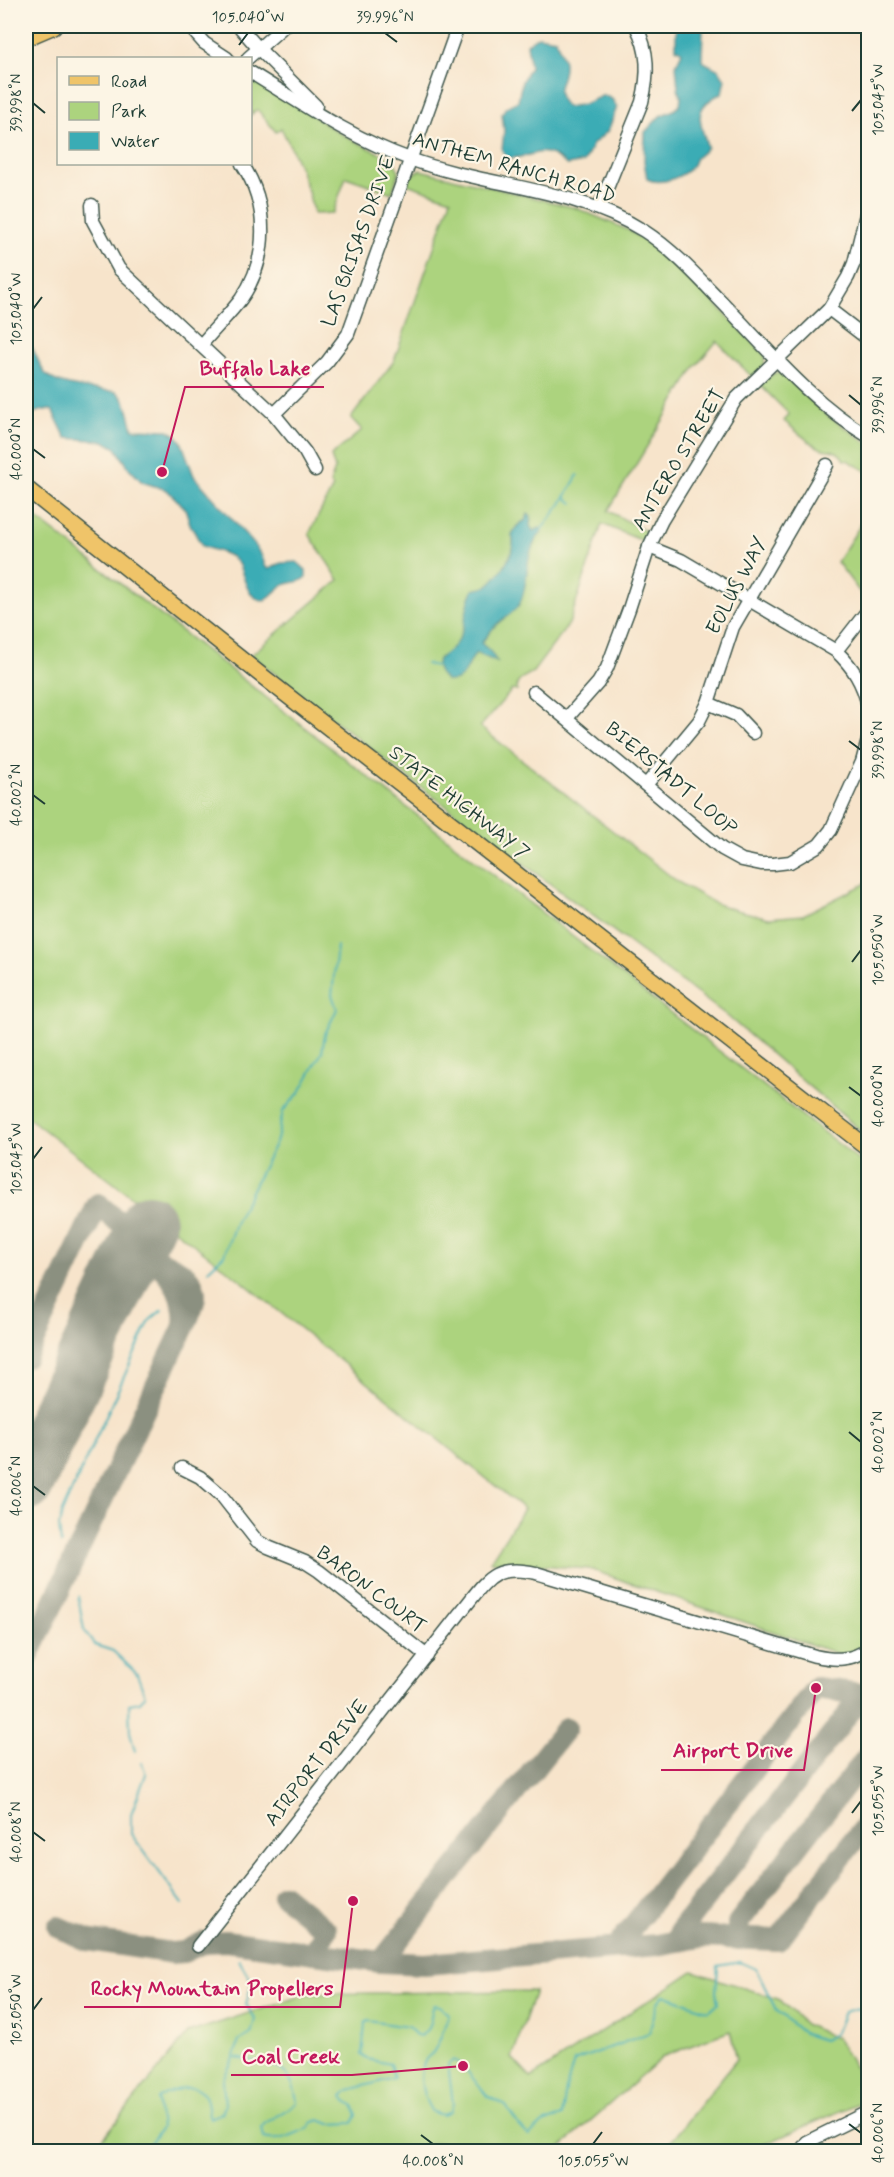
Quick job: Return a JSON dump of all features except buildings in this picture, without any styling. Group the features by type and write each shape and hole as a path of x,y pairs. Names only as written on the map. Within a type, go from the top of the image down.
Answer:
{"main road":[{"path":"26,38 54,26"},
{"name":"STATE HIGHWAY 7","path":"26,488 261,675 868,1148"}],"street":[{"path":"189,26 204,43 225,57"},
{"name":"ANTHEM RANCH ROAD","path":"239,26 327,118"},
{"path":"249,57 284,26"},
{"name":"LAS BRISAS DRIVE","path":"274,414 327,362 348,334 458,26"},
{"path":"599,208 642,102 646,86 648,70 646,53 636,26"},
{"name":"ANTHEM RANCH ROAD","path":"252,73 360,138 410,160 599,208 644,231 675,254 777,360 839,417 868,436"},
{"path":"201,345 240,300 252,280 260,252 261,211 253,183 243,165"},
{"path":"92,205 93,221 119,269 274,414 305,452 315,470"},
{"name":"ANTERO STREET","path":"567,718 598,683 607,668 649,548 662,519 736,399 829,309 854,263 867,220 868,206"},
{"path":"829,309 868,339"},
{"name":"EOLUS WAY","path":"646,785 699,721 708,702 733,627 827,465"},
{"path":"649,548 681,560 836,651 855,672 866,694 868,706"},
{"path":"836,651 868,610"},
{"name":"BIERSTADT LOOP","path":"534,692 711,840 742,860 761,864 789,862 819,845 830,834 862,762 868,740"},
{"path":"708,702 736,716 753,733"},
{"name":"BARON COURT","path":"182,1468 200,1477 221,1495 257,1541 318,1571 427,1656"},
{"name":"AIRPORT DRIVE","path":"198,1946 487,1580 499,1572 509,1569 536,1573 815,1656 841,1659 860,1655 868,1649"},
{"path":"800,2151 807,2142 868,2112"}],"green space":[{"path":"252,76 341,134 393,160 399,171 392,193 346,177 333,213 314,214 301,170 281,128 276,132 257,109 252,114"},
{"path":"420,170 576,208 628,230 682,269 765,355 764,367 752,377 717,341 695,367 608,511 650,533 645,542 602,524 569,624 533,672 517,684 517,691 512,690 480,727 678,882 714,903 769,918 803,915 865,884 868,877 868,1137 726,1015 402,773 251,655 339,580 309,534 333,487 330,483 335,469 331,456 362,430 351,418 394,361 451,199 407,184 411,175"},
{"path":"774,373 781,373 828,416 868,443 868,472 844,460 836,452 816,446 784,421 789,414 760,385"},
{"path":"26,510 868,1167 868,1664 589,1569 490,1561 524,1509 239,1279 26,1116"},
{"path":"868,513 868,603 837,562"},
{"path":"693,1971 780,2000 805,2024 837,2039 868,2089 868,2099 749,2151 663,2151 737,2059 730,2031 664,2056 559,2151 504,2151 478,2146 436,2143 395,2152 99,2152 97,2146 188,2033 307,1994 535,1991 512,2058 531,2078"}],"water":[{"path":"676,26 703,26 702,61 719,70 725,79 722,93 706,104 700,115 706,149 683,174 665,181 653,181 647,179 644,161 645,132 660,116 680,105 681,96 676,65 682,52 676,48"},
{"path":"538,36 556,39 564,63 559,95 567,107 584,104 604,95 612,99 617,107 608,131 593,144 584,162 567,165 554,156 540,152 513,158 506,157 502,150 504,131 502,114 506,107 518,101 522,81 530,67 527,44"},
{"path":"26,338 44,372 50,377 67,385 117,392 126,404 133,429 168,430 176,435 181,441 194,476 253,543 262,556 265,566 269,569 281,563 297,562 306,570 306,578 282,586 265,600 258,599 246,586 237,562 226,554 202,546 190,524 185,508 167,490 142,482 129,468 116,448 104,441 66,438 52,410 26,415"},
{"path":"528,514 531,516 530,526 533,531 540,528 542,532 529,558 520,603 496,625 481,643 497,662 476,653 462,676 453,681 447,681 438,672 438,659 449,651 460,636 473,590 487,586 506,563 512,549 513,533 517,526 526,520"}],"waterway":[{"path":"541,530 561,504 578,475"},
{"path":"566,498 573,503"},
{"path":"426,664 436,666"},
{"path":"208,1270 224,1255 236,1221 277,1140 283,1111 300,1092 322,1052 325,1034 337,1009 332,995 337,946"},
{"path":"61,1544 59,1526 62,1512 150,1320 162,1310"},
{"path":"78,1596 84,1630 95,1645 113,1651 137,1674 145,1696 140,1702 129,1704 130,1732 135,1751"},
{"path":"142,1763 146,1774 131,1814 131,1834 183,1904"},
{"path":"234,2056 239,2041 251,2034 255,2019 246,2004 252,1982 239,1960"},
{"path":"144,2152 161,2128 158,2099 168,2093 188,2088 200,2090 206,2097 210,2118 222,2113 225,2106 223,2079 234,2058 257,2061 276,2067 290,2079 297,2103 264,2124 262,2128 264,2138 287,2137 310,2127 311,2123 319,2120 330,2124 353,2123 357,2115 353,2105 343,2096 349,2090 394,2078 390,2064 367,2059 362,2055 365,2023 368,2021 408,2027 416,2035 421,2036 430,2024 434,2005 440,2006 449,2014 439,2042 426,2059 421,2074 426,2101 432,2112 442,2115 450,2112 453,2104 448,2064 454,2060 463,2066 487,2096 506,2106 529,2136 543,2123 562,2116 566,2089 574,2061 649,2033 658,2002 664,1995 709,2011 718,2003 716,1992 718,1966 740,1962 756,1969 776,2010 804,2034 823,2040 835,2034 844,2012 858,2008 868,2015"}],"taxiway":[{"path":"26,1357 98,1204 140,1241"},
{"path":"26,1661 194,1301 193,1287 189,1279 181,1272 135,1251"},
{"path":"158,1264 170,1276 182,1300 184,1325"},
{"path":"616,1948 816,1688 868,1695"},
{"path":"677,1941 680,1931 863,1695"},
{"path":"381,1962 566,1728"},
{"path":"739,1939 738,1923 868,1756"},
{"path":"58,1927 87,1940 172,1953 184,1952 204,1942 226,1941 381,1962 425,1964 657,1945 700,1937 778,1940 868,1822"},
{"path":"283,1895 326,1930 314,1953"}],"runway":[{"path":"26,1484 148,1222"}],"place":[{"name":"Buffalo Lake","path":"162,472"},
{"name":"Airport Drive","path":"816,1688"},
{"name":"Rocky Mountain Propellers","path":"353,1901"},
{"name":"Coal Creek","path":"463,2066"}]}
